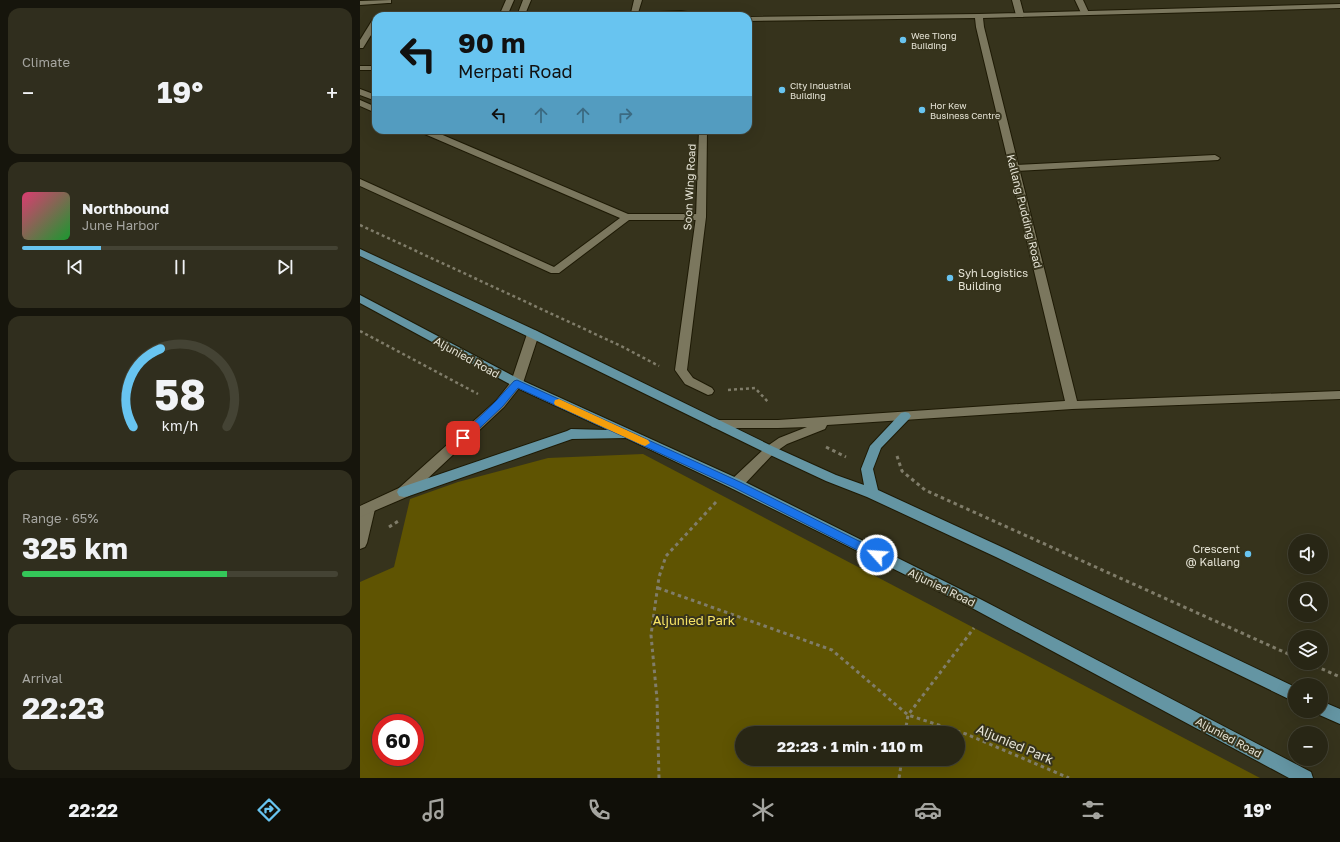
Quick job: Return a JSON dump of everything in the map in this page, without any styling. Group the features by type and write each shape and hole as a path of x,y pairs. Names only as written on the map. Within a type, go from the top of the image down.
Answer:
{"main road":[{"path":"360,252 533,334 770,450 830,478 872,493 1002,553 1288,692"},
{"name":"Aljunied Road","path":"360,298 517,383 736,484 977,604 1305,778"},
{"path":"872,493 867,469 876,446 905,416"},
{"path":"404,492 571,434 630,436"},
{"path":"1328,711 1340,717"}],"street":[{"path":"505,12 510,0"},
{"path":"522,12 527,0"},
{"path":"635,12 638,0"},
{"path":"1016,0 1020,15"},
{"path":"1079,0 1086,13"},
{"path":"360,3 388,1"},
{"path":"382,11 388,1"},
{"path":"752,19 979,16 1340,6"},
{"name":"Kallang Pudding Road","path":"979,16 980,27 1072,405"},
{"path":"360,46 372,27"},
{"path":"360,68 371,68"},
{"path":"360,92 372,96"},
{"path":"360,103 372,108"},
{"path":"433,134 627,217 701,217"},
{"name":"Soon Wing Road","path":"703,134 701,217 681,370 689,381 708,391"},
{"path":"1014,168 1215,158"},
{"path":"360,182 555,271 627,217"},
{"path":"360,542 364,510 404,492 500,404 517,383 533,334"},
{"path":"716,424 778,424 1072,405 1340,396"},
{"path":"736,484 770,450 783,441 834,421"}],"path":[{"path":"360,225 621,346"},
{"path":"360,331 478,394"},
{"path":"895,450 902,471 925,490 1288,654"},
{"path":"659,778 657,699 651,635 662,564 666,556 721,496"},
{"path":"386,529 405,517"},
{"path":"658,588 832,650 908,715"},
{"path":"906,726 908,715 977,624"},
{"path":"1324,670 1340,677"},
{"name":"Aljunied Park","path":"908,715 966,734 1069,778"},
{"path":"900,778 901,766"}],"green space":[{"name":"Aljunied Park","path":"643,454 1260,778 360,778 360,582 394,567 410,499 458,482 548,458"}],"slow traffic":[{"path":"559,403 645,443"}],"place":[{"name":"Wee Tiong Building","path":"903,40"},
{"name":"City Industrial Building","path":"782,90"},
{"name":"Hor Kew Business Centre","path":"922,110"},
{"name":"Syh Logistics Building","path":"950,278"},
{"name":"Crescent @ Kallang","path":"1248,554"}],"route":[{"path":"463,438 500,404 517,383 736,484 877,555"}]}
